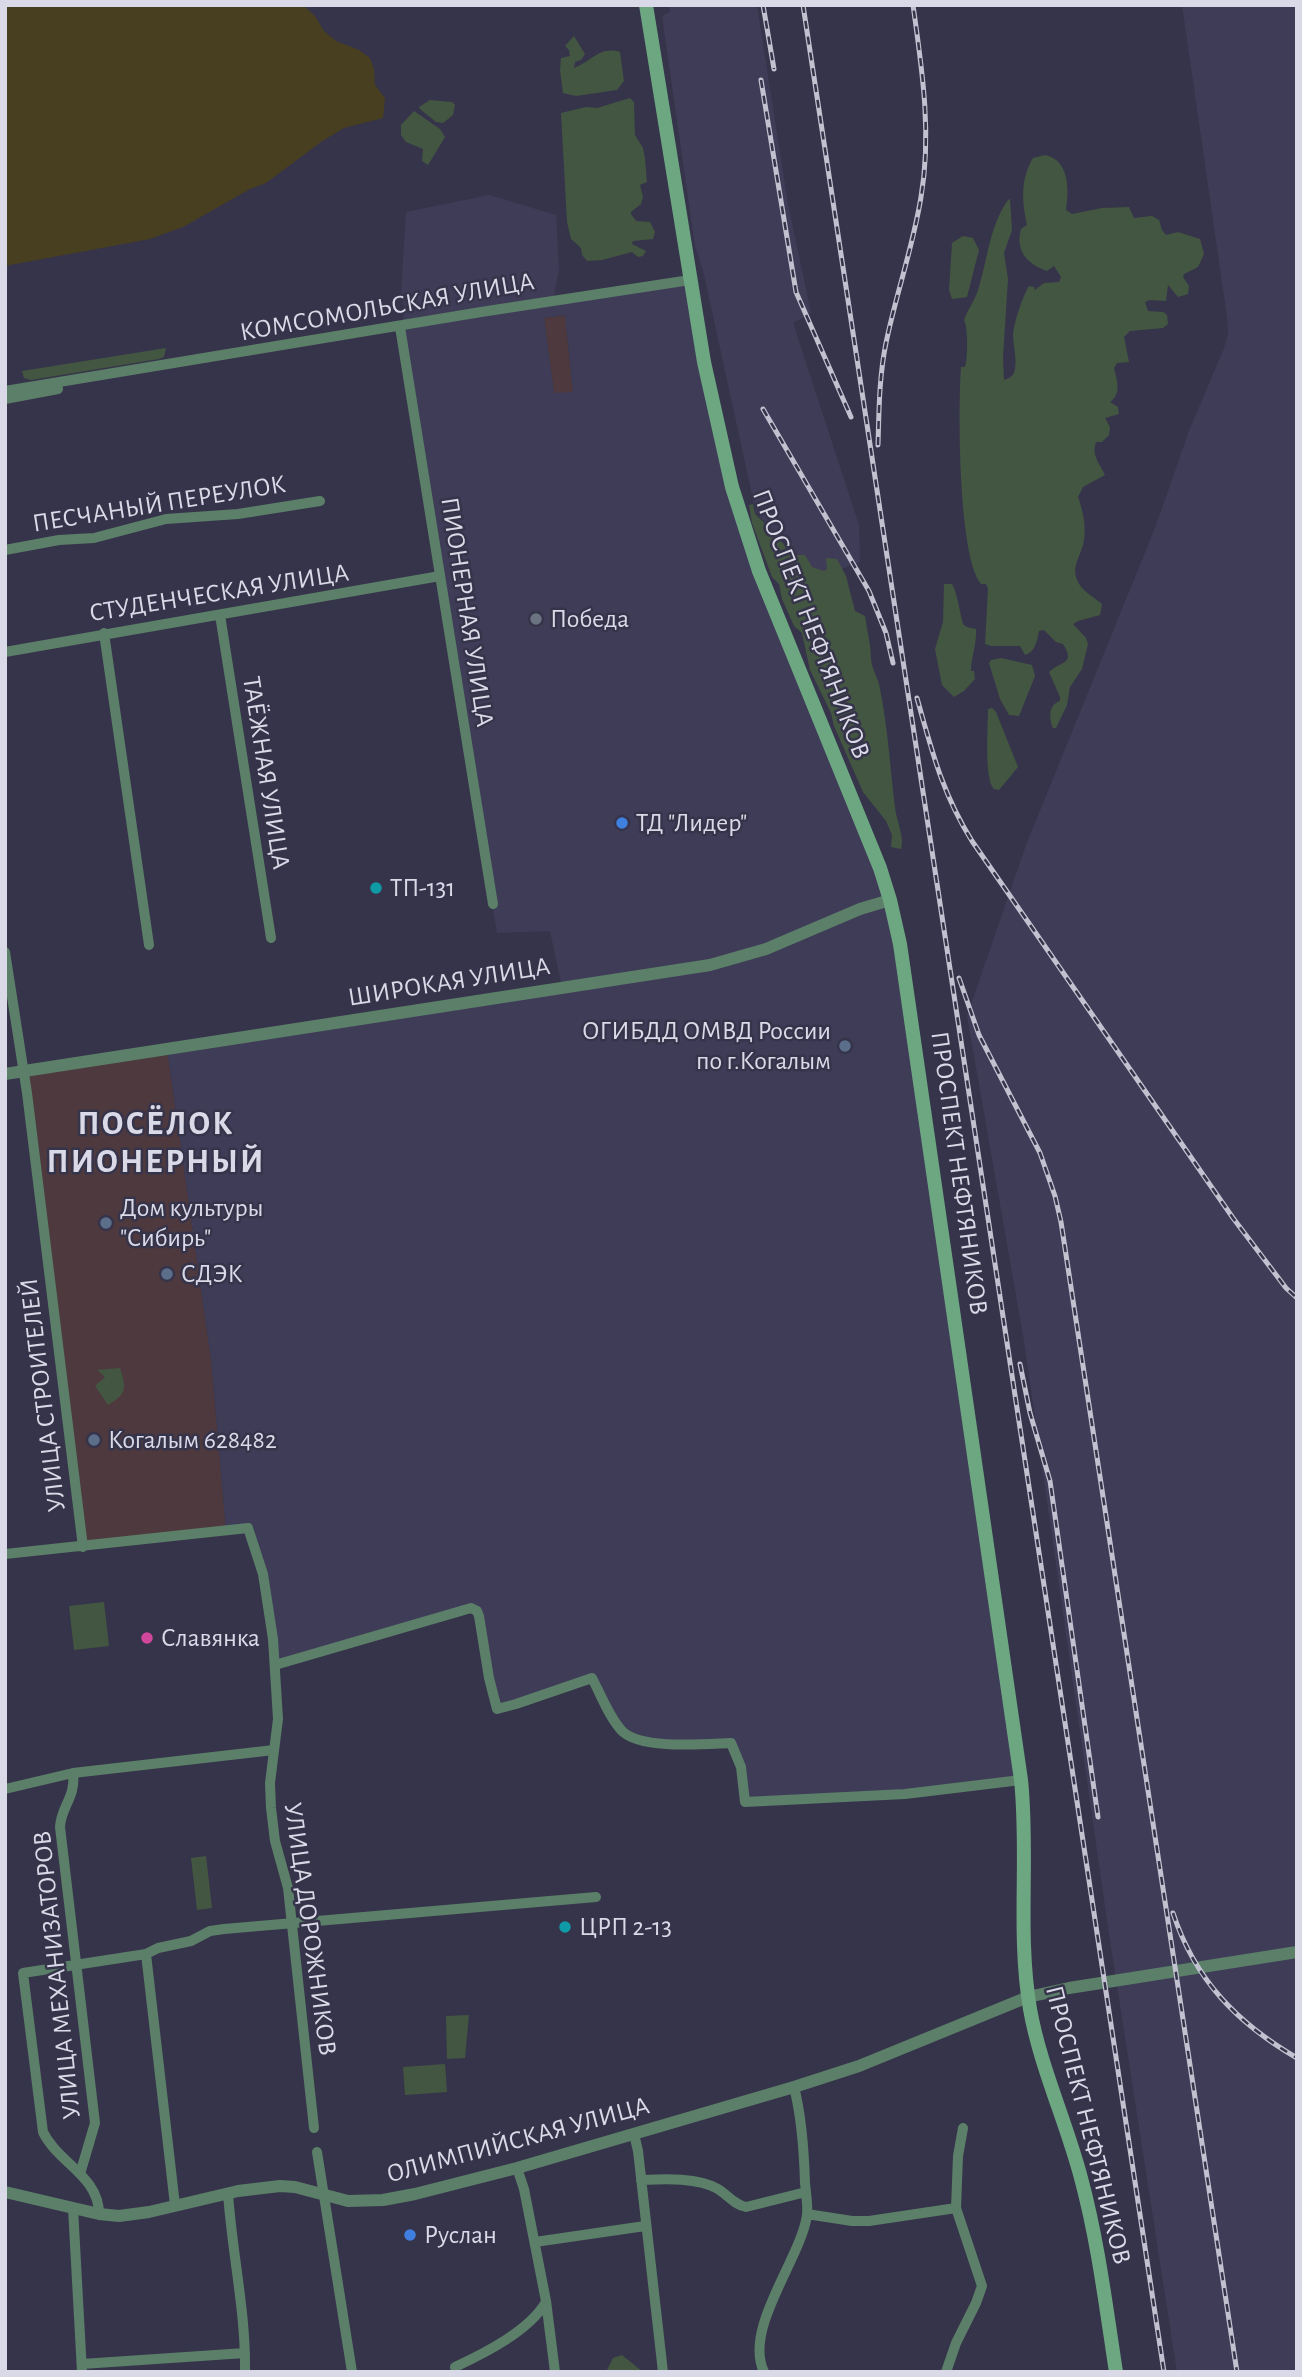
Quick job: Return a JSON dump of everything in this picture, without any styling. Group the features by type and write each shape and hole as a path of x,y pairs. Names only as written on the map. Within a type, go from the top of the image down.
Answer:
{"main road":[{"name":"ПРОСПЕКТ НЕФТЯНИКОВ","path":"646,5 714,415 740,516 767,590 877,860 890,900 904,964 1021,1780 1024,1824 1023,1936 1028,1997 1035,2030 1086,2197 1097,2248 1116,2372"}],"street":[{"name":"КОМСОМОЛЬСКАЯ УЛИЦА","path":"5,391 552,300 690,280"},
{"name":"ПИОНЕРНАЯ УЛИЦА","path":"400,327 493,904"},
{"name":"КОМСОМОЛЬСКАЯ УЛИЦА","path":"5,399 54,390 91,377"},
{"name":"ПЕСЧАНЫЙ ПЕРЕУЛОК","path":"5,550 59,540 94,538 166,519 238,514 320,501"},
{"name":"СТУДЕНЧЕСКАЯ УЛИЦА","path":"5,652 440,576"},
{"name":"ТАЁЖНАЯ УЛИЦА","path":"220,615 271,938"},
{"path":"104,633 149,945"},
{"name":"ШИРОКАЯ УЛИЦА","path":"5,1074 710,965 758,952 860,909 890,900"},
{"name":"УЛИЦА СТРОИТЕЛЕЙ","path":"5,951 24,1072 83,1547"},
{"name":"УЛИЦА ДОРОЖНИКОВ","path":"83,1547 248,1528 263,1574 275,1665 278,1719 270,1783 272,1826 288,1888 314,2128"},
{"path":"5,1554 83,1547"},
{"path":"275,1665 471,1608 477,1611 479,1616 497,1709 592,1678 617,1724 630,1737 650,1742 731,1743 741,1767 745,1802 914,1793 1021,1780"},
{"path":"5,1788 73,1773 274,1750"},
{"name":"УЛИЦА МЕХАНИЗАТОРОВ","path":"73,1773 73,1792 60,1827 95,2123 80,2174"},
{"path":"99,2214 97,2194 53,2148 43,2132 23,1973 146,1954 158,1948 191,1941 209,1931 596,1897"},
{"name":"ОЛИМПИЙСКАЯ УЛИЦА","path":"5,2192 99,2214 119,2216 229,2193 280,2186 295,2187 348,2201 383,2200 517,2168 794,2087 859,2066 1028,1997 1069,1988 1297,1952"},
{"path":"146,1954 175,2205"},
{"path":"765,2372 761,2365 760,2349 767,2316 807,2214 803,2136 794,2087"},
{"path":"946,2372 982,2286 956,2208 958,2156 964,2128"},
{"path":"634,2134 663,2372"},
{"path":"317,2152 352,2372"},
{"path":"517,2168 546,2301 555,2372"},
{"path":"641,2180 675,2178 718,2188 736,2205 746,2207 806,2192"},
{"path":"229,2193 245,2372"},
{"path":"73,2208 82,2368 245,2353"},
{"path":"807,2214 869,2221 956,2208"},
{"path":"534,2242 645,2226"},
{"path":"456,2372 455,2367 486,2353 534,2317 546,2301"}],"shaded area":[{"path":"669,5 757,5 788,204 811,313 793,323 859,525 860,562 819,577 756,513 703,270 695,246 662,16 670,12"},
{"path":"1182,5 1297,5 1297,2372 1177,2372 1109,1934 1024,1341 967,1016 1026,845 1155,528 1189,431 1228,334"},
{"path":"489,195 556,215 559,269 553,300 690,280 732,487 890,900 1021,1780 745,1802 731,1743 696,1744 630,1737 592,1678 497,1709 477,1611 275,1665 273,1639 248,1528 226,1530 211,1359 167,1049 562,988 550,931 497,933 400,327 405,312 401,293 406,212","holes":["565,315 573,392 554,393 544,318"]},
{"path":"565,315 573,392 554,394 544,318"},
{"path":"167,1049 211,1359 226,1530 83,1547 24,1072"}],"green space":[{"path":"574,36 585,54 581,60 575,62 574,68 601,53 620,52 624,81 617,90 576,96 563,93 561,58 570,56 565,46"},
{"path":"630,98 634,102 635,135 643,148 647,182 640,185 643,197 641,204 631,214 636,221 650,222 655,232 653,239 633,241 632,244 646,251 643,256 638,257 632,252 587,261 581,248 571,239 567,222 561,113 586,107 597,108"},
{"path":"430,100 452,102 455,105 453,115 443,123 436,122 419,107"},
{"path":"414,111 440,129 445,137 428,165 422,161 423,149 406,142 401,135 401,125"},
{"path":"1045,155 1059,163 1063,170 1068,194 1066,210 1072,214 1102,208 1129,207 1134,218 1152,216 1159,220 1166,235 1178,232 1200,239 1204,254 1198,267 1184,274 1189,286 1188,294 1178,297 1168,285 1166,301 1145,302 1148,311 1163,312 1167,315 1168,324 1163,328 1130,331 1124,337 1129,362 1117,363 1114,368 1117,391 1110,402 1118,407 1119,414 1105,418 1110,427 1109,435 1102,442 1096,442 1095,447 1097,459 1105,475 1083,487 1078,497 1085,534 1076,576 1083,589 1102,604 1100,615 1073,624 1088,644 1082,669 1070,687 1067,705 1056,728 1053,728 1050,712 1060,701 1060,697 1049,672 1067,659 1067,650 1063,644 1056,642 1044,630 1039,631 1033,649 1025,655 1020,646 985,644 988,589 986,584 981,584 973,568 968,544 960,446 961,367 965,367 967,350 964,320 978,290 997,221 1008,200 1010,199 1012,230 1004,253 1008,279 1004,380 1014,371 1016,360 1013,334 1019,309 1029,286 1035,290 1044,283 1059,282 1061,277 1054,266 1047,271 1034,265 1024,256 1020,244 1021,229 1027,225 1023,199 1026,174 1033,158"},
{"path":"963,236 973,238 979,250 967,297 952,299 949,290 952,243"},
{"path":"166,348 164,357 159,359 31,380 24,378 22,371"},
{"path":"753,504 755,514 792,555 805,555 812,567 824,571 827,569 826,558 837,559 846,576 855,611 865,616 871,662 879,685 885,718 895,807 902,839 901,849 891,847 892,835 886,821 863,792 834,726 831,713 810,670 802,633 794,626 752,523 749,505"},
{"path":"944,584 952,584 954,588 964,625 976,629 971,671 974,671 975,679 954,697 942,685 935,649 943,622"},
{"path":"1001,658 1032,665 1035,676 1019,716 1009,715 1000,699 989,663"},
{"path":"992,708 1018,767 999,790 994,789 991,784 988,764 988,709"},
{"path":"120,1368 124,1390 108,1405 95,1386 105,1377 97,1370"},
{"path":"104,1602 109,1646 74,1650 69,1606"},
{"path":"206,1856 212,1908 197,1910 191,1858"},
{"path":"469,2015 465,2058 447,2059 446,2016"},
{"path":"445,2064 447,2092 405,2095 403,2067"},
{"path":"622,2355 643,2372 606,2372 613,2358"}],"sand":[{"path":"5,5 303,5 336,41 359,50 370,58 375,85 385,98 383,118 344,128 266,183 250,189 183,227 150,239 5,266"}],"railway":[{"path":"763,5 774,69"},
{"path":"803,5 1164,2372"},
{"path":"878,445 884,356 914,234 926,149 920,53 913,5"},
{"path":"761,80 796,292 851,417"},
{"path":"763,409 869,591 886,633 893,663"},
{"path":"917,698 945,789 972,841 1233,1218 1286,1288 1297,1298"},
{"path":"959,978 979,1035 1040,1153 1061,1222 1237,2372"},
{"path":"1020,1364 1030,1413 1050,1481 1098,1817"},
{"path":"1173,1913 1193,1959 1221,1997 1255,2030 1297,2058"}],"place":[{"name":"Победа","path":"536,619"},
{"name":"ТД \"Лидер\"","path":"622,823"},
{"name":"ТП-131","path":"376,888"},
{"name":"ОГИБДД ОМВД России по г.Когалым","path":"845,1046"},
{"name":"Дом культуры \"Сибирь\"","path":"106,1223"},
{"name":"СДЭК","path":"167,1274"},
{"name":"Когалым 628482","path":"94,1440"},
{"name":"Славянка","path":"147,1638"},
{"name":"ЦРП 2-13","path":"565,1927"},
{"name":"Руслан","path":"410,2235"}],"district":[{"name":"ПОСЁЛОК ПИОНЕРНЫЙ","path":"156,1143"}]}
